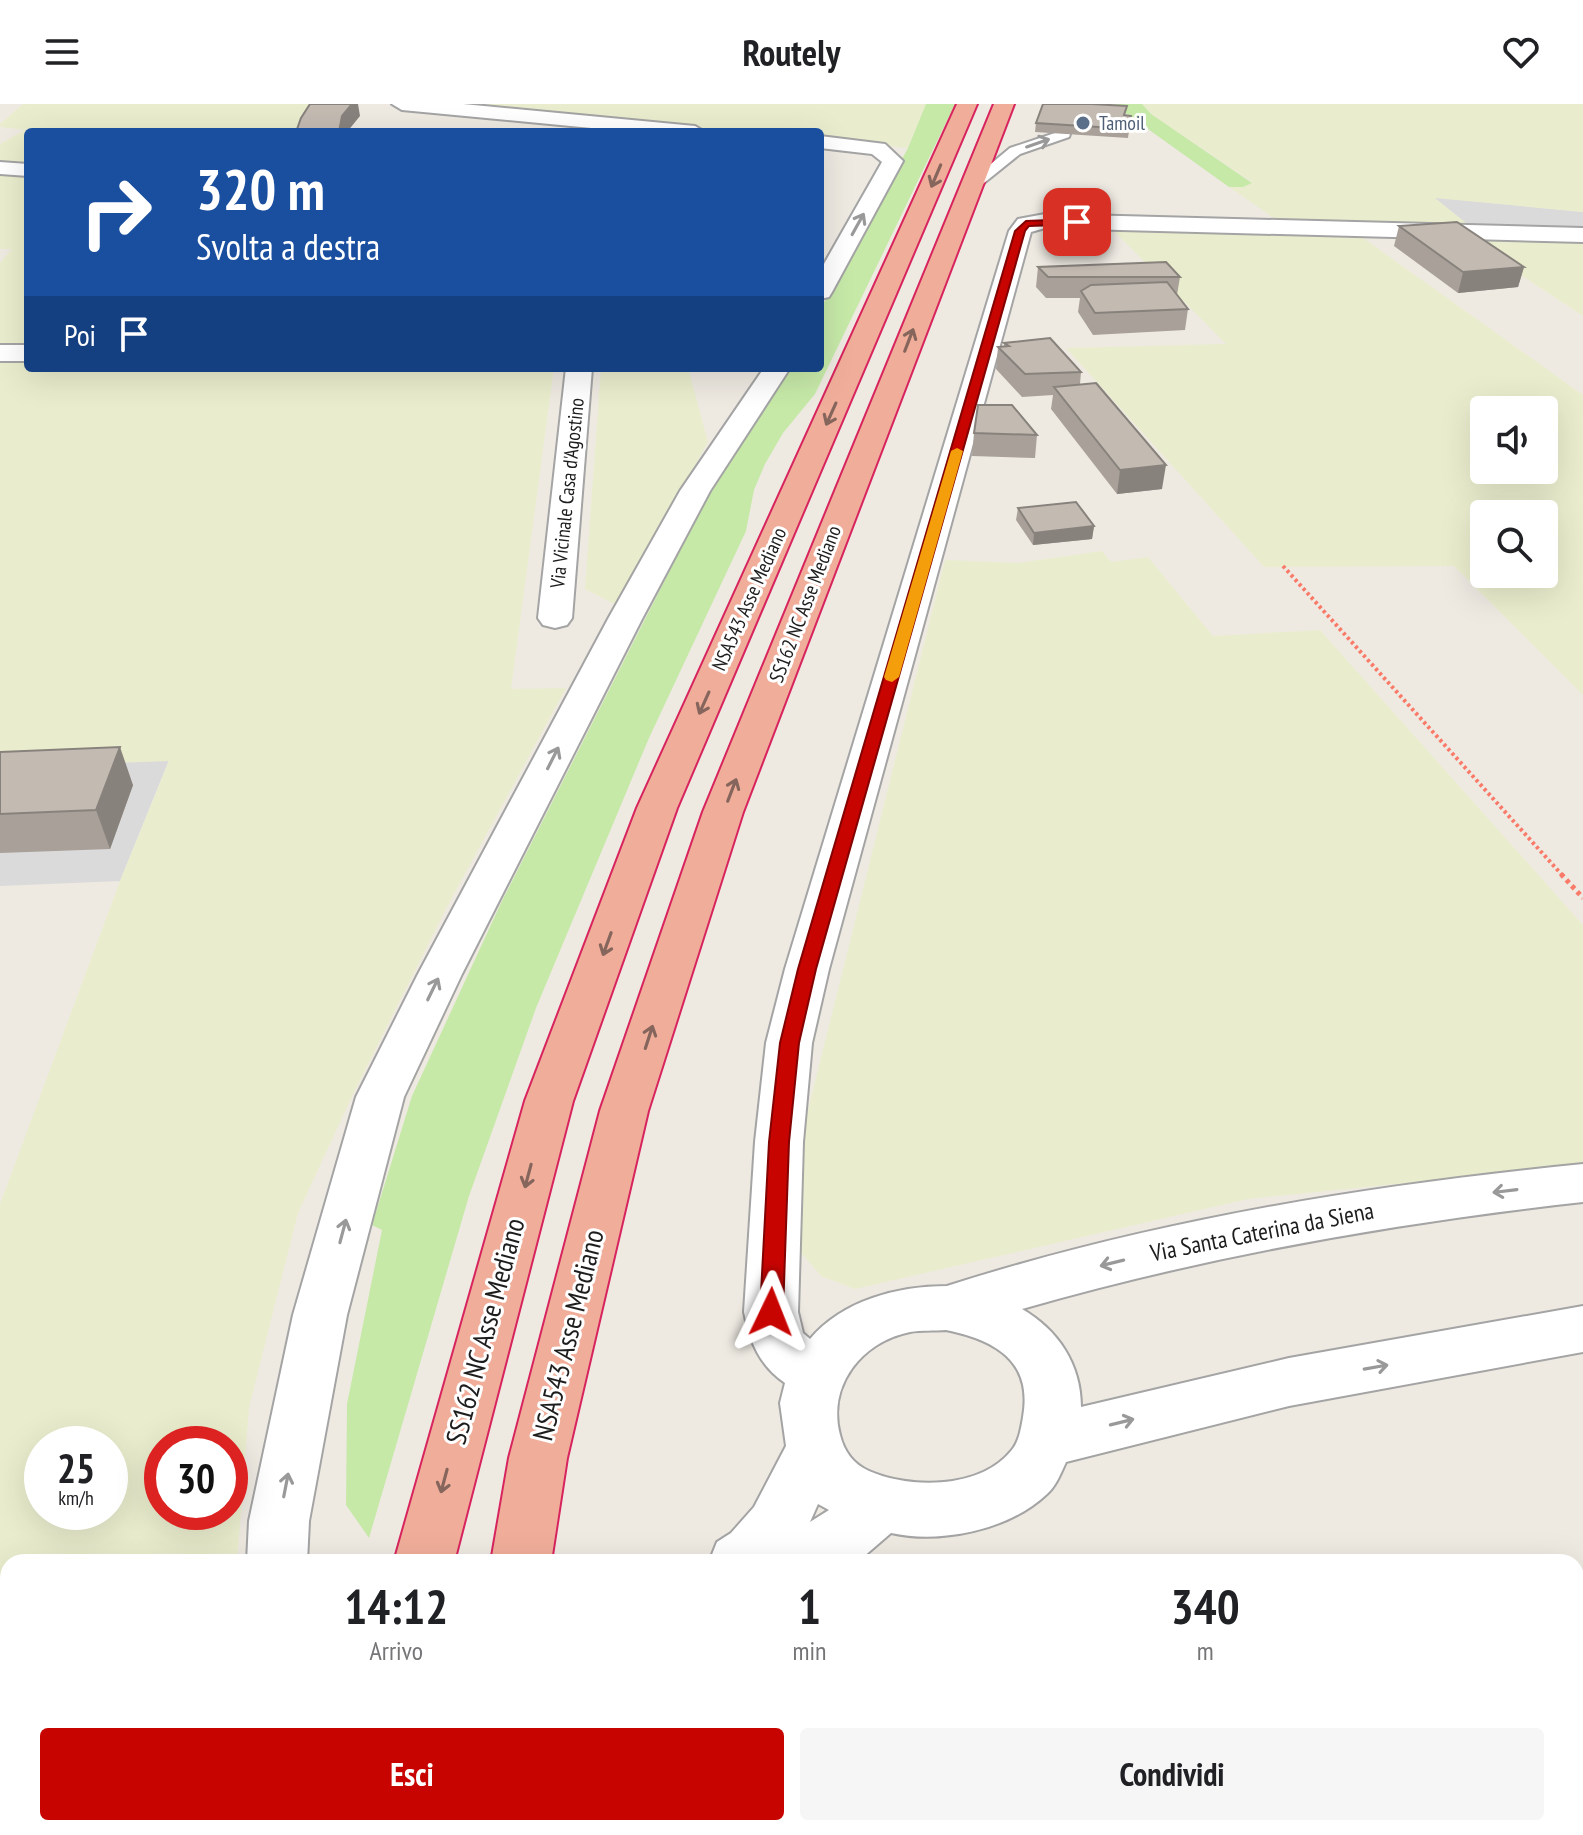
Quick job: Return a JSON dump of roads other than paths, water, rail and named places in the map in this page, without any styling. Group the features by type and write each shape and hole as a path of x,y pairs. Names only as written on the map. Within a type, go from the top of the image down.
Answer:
{"highway":[{"name":"NSA543 Asse Mediano","path":"549,1101 657,808 967,104"},
{"name":"SS162 NC Asse Mediano","path":"624,1111 723,812 1004,104"},
{"name":"SS162 NC Asse Mediano","path":"426,1554 549,1101"},
{"name":"NSA543 Asse Mediano","path":"522,1554 538,1458 624,1111"}],"street":[{"path":"402,104 653,128"},
{"path":"824,142 878,148 893,161 824,285"},
{"path":"0,168 24,170"},
{"path":"815,1373 784,1353 775,1339 771,1312 779,1142 789,1043 807,969 1020,231 1026,224 1045,221 1583,235"},
{"path":"0,353 24,353"},
{"name":"Via Vicinale Casa d'Agostino","path":"555,618 579,372"},
{"path":"277,1554 279,1521 320,1315 380,1097 440,974 695,491 774,372"},
{"name":"Via Santa Caterina da Siena","path":"946,1308 1123,1260 1302,1221 1417,1203 1583,1183"},
{"path":"946,1308 981,1313 1022,1335 1044,1360 1053,1401 1046,1441 1028,1475 989,1498 939,1510 880,1505 838,1485 813,1449 806,1408 815,1373 837,1344 871,1322 910,1310 946,1308"},
{"path":"1046,1441 1289,1382 1583,1329"},
{"path":"748,1554 766,1539 786,1507 813,1449"},
{"path":"794,1554 841,1538 880,1505"}],"lane":[{"path":"969,188 1015,151 1064,134"}],"place":[{"name":"Tamoil","path":"1083,123"}]}
